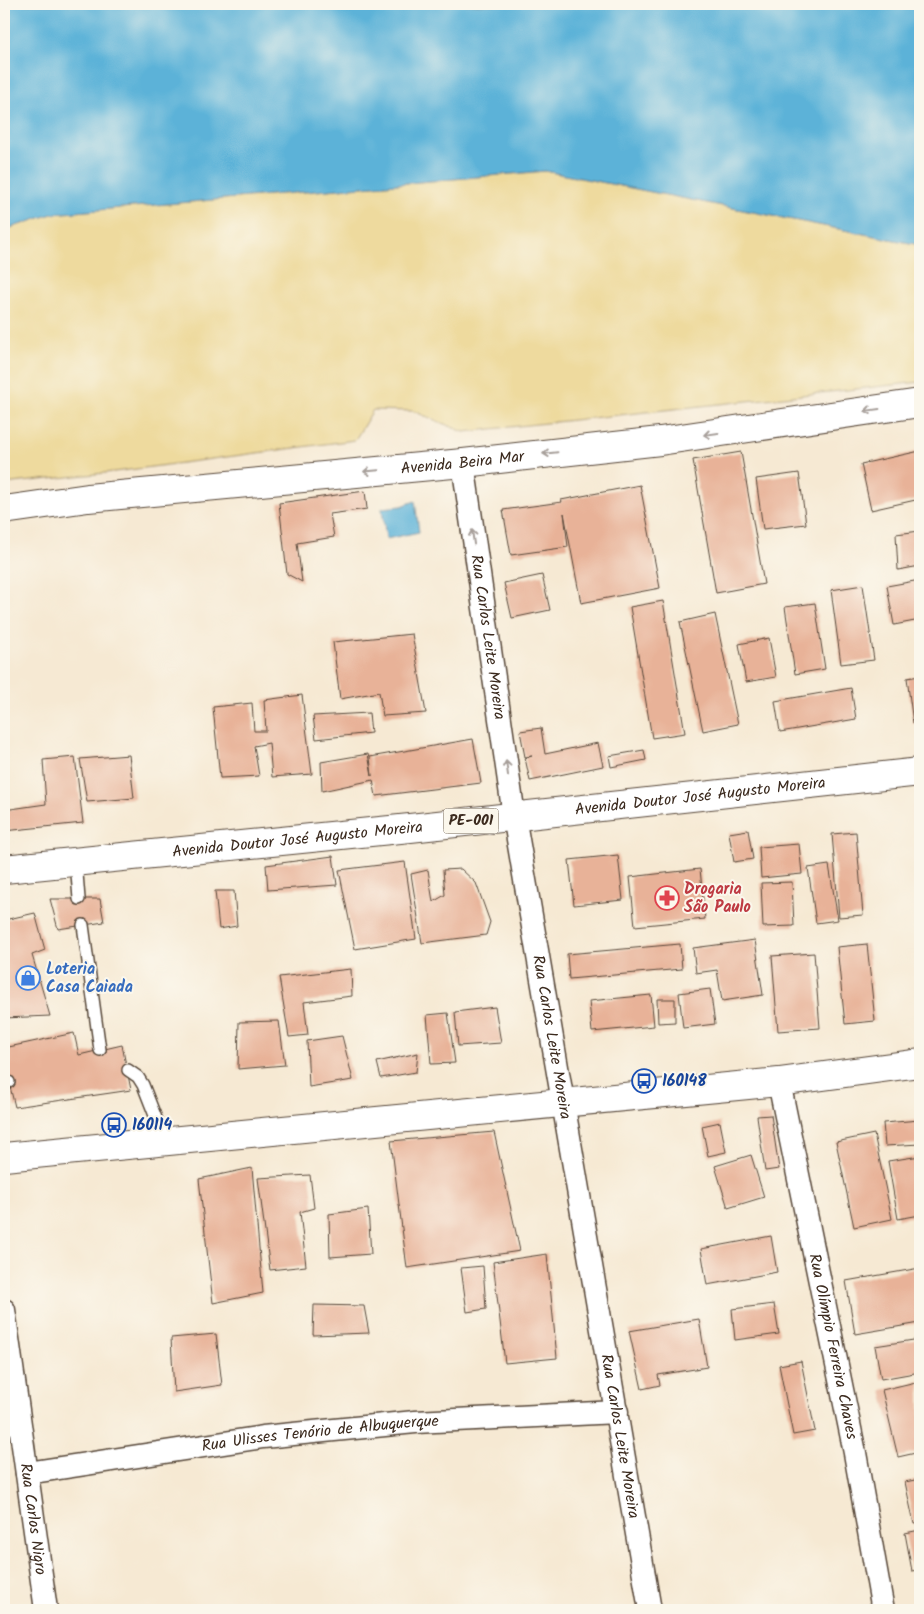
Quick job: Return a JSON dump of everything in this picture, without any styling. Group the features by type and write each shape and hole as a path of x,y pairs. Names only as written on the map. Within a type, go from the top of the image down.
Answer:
{"main road":[{"name":"Avenida Beira Mar","path":"4,510 88,498 463,463 660,441 920,404"},
{"name":"Avenida Doutor José Augusto Moreira","path":"4,869 920,772"},
{"path":"4,1157 779,1082 920,1063"}],"street":[{"name":"Rua Carlos Leite Moreira","path":"463,463 514,816 650,1610"},
{"name":"Rua Olímpio Ferreira Chaves","path":"779,1082 855,1453 883,1610"},
{"name":"Rua Carlos Nigro","path":"4,1310 46,1610"},
{"name":"Rua Ulisses Tenório de Albuquerque","path":"27,1473 282,1435 415,1422 617,1412"}],"lane":[{"path":"76,861 79,899"},
{"path":"82,925 100,1050"},
{"path":"128,1070 138,1077 143,1085 165,1142"}],"sand":[{"path":"545,171 920,245 920,382 464,432 413,411 373,410 355,440 114,472 4,484 4,230 52,214"}],"water":[{"path":"4,4 920,4 920,245 545,171 52,214 4,230"},
{"path":"415,501 419,532 386,539 382,508 402,506"}],"building":[{"path":"920,451 920,499 871,510 861,464"},
{"path":"741,452 764,584 716,593 693,460"},
{"path":"799,473 806,524 763,529 756,479"},
{"path":"640,485 660,588 581,603 564,513 568,547 511,555 503,510 562,502 561,500"},
{"path":"365,491 367,509 330,514 334,537 297,543 302,582 287,574 279,503"},
{"path":"920,531 920,566 898,570 896,534"},
{"path":"542,575 550,610 512,618 504,583"},
{"path":"920,580 920,620 894,625 887,586"},
{"path":"863,585 874,660 841,664 831,590"},
{"path":"663,601 685,733 652,738 630,607"},
{"path":"815,603 825,669 795,674 785,607"},
{"path":"715,614 738,724 703,731 680,622"},
{"path":"412,634 426,713 383,716 379,692 340,699 333,642"},
{"path":"769,638 776,677 746,682 739,644"},
{"path":"920,676 920,722 913,723 907,678"},
{"path":"851,688 856,719 780,732 775,701"},
{"path":"302,695 312,774 272,777 269,743 254,746 259,776 220,778 213,707 252,703 254,731 266,731 264,700"},
{"path":"369,713 371,733 316,739 313,716"},
{"path":"541,728 545,754 598,743 603,766 530,781 525,758 532,756 525,757 520,731"},
{"path":"473,739 481,783 376,796 373,780 322,791 321,762 368,754 372,776 370,757"},
{"path":"644,750 646,760 611,767 609,756"},
{"path":"129,755 134,798 87,802 80,759"},
{"path":"75,757 83,823 4,831 4,810 46,804 43,760"},
{"path":"748,830 753,859 734,862 729,833"},
{"path":"856,832 863,915 839,917 832,834"},
{"path":"799,844 802,874 761,878 759,847"},
{"path":"618,855 623,900 574,905 569,860"},
{"path":"333,856 337,885 268,890 266,865"},
{"path":"405,862 416,939 355,949 339,870"},
{"path":"829,865 838,920 816,923 808,868"},
{"path":"461,869 476,883 490,922 486,935 422,943 411,874 428,870 433,902 445,895 443,870"},
{"name":"Drogaria São Paulo","path":"700,869 705,919 635,926 630,877"},
{"path":"792,882 794,926 763,927 761,883"},
{"path":"215,891 234,891 237,926 219,929"},
{"path":"50,899 100,899 104,922 58,929"},
{"path":"35,913 45,950 32,955 50,1016 4,1018 4,920"},
{"path":"755,940 763,995 722,1001 717,970 696,973 693,948"},
{"path":"680,944 682,969 569,979 567,954"},
{"path":"867,944 875,1021 845,1024 837,947"},
{"path":"814,953 820,1028 778,1031 772,956"},
{"path":"351,969 352,996 304,1002 308,1035 289,1037 279,977"},
{"path":"710,989 715,1024 683,1028 679,993"},
{"path":"651,995 654,1026 592,1032 589,1001"},
{"path":"657,999 675,999 675,1022 658,1023"},
{"path":"495,1007 501,1043 458,1046 455,1012"},
{"path":"448,1013 455,1063 431,1064 427,1015"},
{"path":"279,1021 285,1065 238,1069 239,1022"},
{"path":"74,1033 79,1055 122,1045 131,1090 15,1107 4,1062 4,1048"},
{"path":"342,1036 353,1080 309,1087 307,1041"},
{"path":"418,1053 416,1072 381,1078 377,1062"},
{"path":"771,1115 779,1169 765,1171 757,1116"},
{"path":"920,1120 920,1144 885,1146 883,1123"},
{"path":"720,1122 726,1152 708,1156 702,1126"},
{"path":"494,1132 520,1251 407,1268 391,1141"},
{"path":"874,1134 892,1219 854,1227 836,1142"},
{"path":"751,1155 764,1197 728,1208 715,1166"},
{"path":"920,1156 920,1215 898,1219 888,1161"},
{"path":"252,1168 263,1293 213,1303 199,1179"},
{"path":"310,1175 314,1208 300,1212 306,1266 270,1270 258,1178"},
{"path":"368,1209 371,1254 330,1257 329,1214"},
{"path":"771,1236 777,1272 707,1285 701,1249"},
{"path":"547,1254 557,1358 505,1363 493,1262"},
{"path":"483,1266 486,1309 467,1312 461,1268"},
{"path":"920,1268 920,1323 855,1334 846,1281"},
{"path":"774,1304 779,1334 735,1340 732,1309"},
{"path":"314,1305 364,1306 369,1333 313,1335"},
{"path":"699,1319 707,1367 658,1375 660,1385 642,1389 629,1331"},
{"path":"216,1334 222,1385 174,1392 171,1338"},
{"path":"920,1339 920,1372 881,1379 875,1346"},
{"path":"801,1361 815,1431 793,1435 779,1365"},
{"path":"920,1381 920,1452 898,1457 882,1390"},
{"path":"920,1479 920,1523 914,1524 905,1482"},
{"path":"920,1530 920,1570 912,1571 905,1533"}],"place":[{"name":"Drogaria São Paulo","path":"667,898"},
{"name":"Loteria Casa Caiada","path":"28,978"},
{"name":"160148","path":"644,1081"},
{"name":"160114","path":"114,1125"}]}
